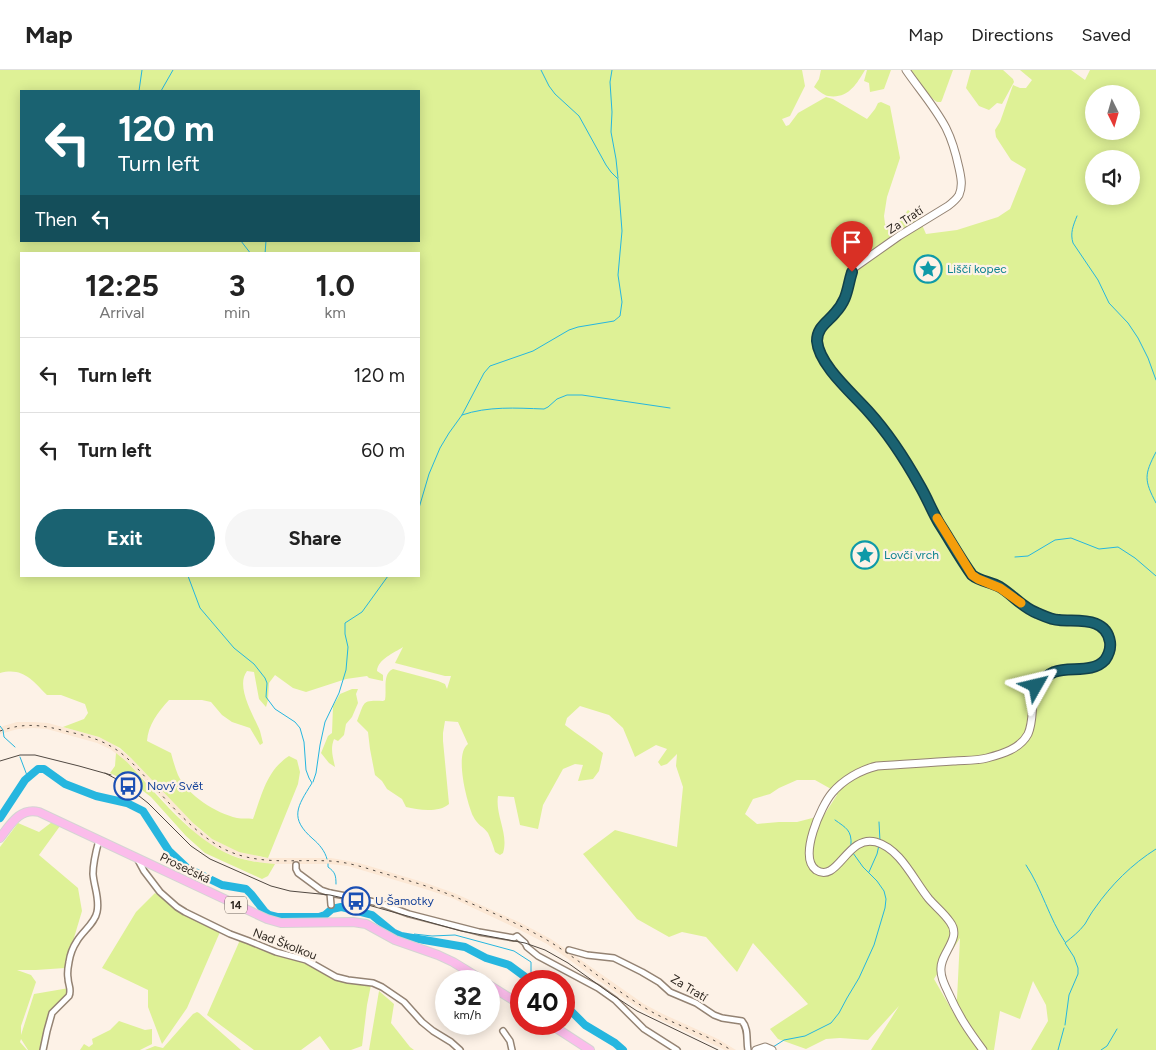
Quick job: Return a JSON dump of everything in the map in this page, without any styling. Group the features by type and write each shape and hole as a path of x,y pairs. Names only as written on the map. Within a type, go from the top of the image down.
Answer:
{"main road":[{"name":"Prosečská","path":"0,838 15,819 24,812 35,811 276,922 353,922 370,925 395,940 438,955 466,970"},
{"path":"567,1035 590,1050"}],"street":[{"name":"Za Tratí","path":"906,70 945,127 953,145 961,185 957,197 948,206 899,236 861,263 852,272 848,292 843,303 818,333 818,346 821,354 843,385 868,410 893,442 914,474 938,522 972,575 1000,588 1035,612 1052,619 1079,620 1094,623 1104,630 1110,642 1110,652 1100,664 1094,667 1053,672 1042,680 1034,690 1030,728 1025,738 1017,747 985,759 876,766 852,776 832,793 821,811 810,844 810,861 816,869 824,872 833,870 856,845 863,842 875,842 889,848 906,866 929,899 954,929 953,938 942,960 941,974 958,1014 983,1050"},
{"path":"43,1050 52,1013 70,994 68,978 71,954 76,942 93,922 97,914 98,902 93,868 98,840"},
{"name":"Nad Školkou","path":"137,857 144,871 160,892 184,912 230,934 276,952 306,960 336,977 373,982 404,1002 422,1022 460,1050"},
{"path":"296,865 298,873 321,890 330,893 379,903 409,914 479,932 514,938 517,936 527,948 538,956 598,988 615,1000 644,1028 677,1050"},
{"path":"330,893 331,906"},
{"name":"Za Tratí","path":"569,950 587,955 614,958 659,982 670,992 696,1003 714,1015 742,1021 745,1023 747,1032 748,1050"},
{"path":"503,1031 510,1041 512,1050"},
{"path":"756,1050 763,1047 772,1050"}],"shaded area":[{"path":"17,722 48,723 99,737 113,744 131,758 199,829 212,839 227,846 268,858 331,858 359,863 454,893 521,923 551,939 644,1004 718,1039 736,1050 725,1050 650,1015 547,944 452,898 348,866 330,864 267,864 243,859 224,852 209,844 195,833 127,762 110,749 97,743 47,729 18,729 0,734 0,727"}],"green space":[{"path":"0,70 802,70 805,86 790,116 782,119 786,126 789,125 798,113 826,97 833,99 867,119 878,103 881,102 890,106 900,158 887,197 884,216 885,224 891,230 908,210 919,218 926,234 957,230 998,217 1010,209 1026,169 1011,160 996,137 995,130 1000,122 1013,85 1026,88 1032,80 1020,70 1071,70 1085,80 1090,70 1156,70 1156,1050 1031,1050 1048,1021 1046,1005 1033,981 1020,1019 1000,1011 994,1050 988,1050 965,1024 955,1001 957,999 960,938 934,979 961,1026 979,1050 871,1050 899,1006 868,1040 826,1039 806,1049 778,1039 770,1029 808,1004 753,943 737,972 706,937 682,932 669,937 637,919 583,854 615,830 677,847 683,787 676,766 677,754 667,764 661,766 658,762 667,749 656,745 635,757 623,728 609,715 580,706 567,718 565,725 603,753 599,771 593,779 578,781 583,765 575,764 563,769 543,805 538,829 520,825 514,797 498,796 498,810 504,839 503,853 500,855 495,852 488,833 476,822 470,809 462,767 464,749 468,744 458,722 445,721 443,733 449,804 445,807 428,810 406,807 402,799 387,789 375,775 368,732 357,721 363,706 367,702 385,700 386,678 393,669 438,681 445,684 447,689 451,676 395,663 403,647 380,663 377,671 383,675 383,681 367,676 346,679 306,692 293,688 275,675 269,683 266,707 259,699 254,672 247,671 243,685 244,693 260,731 263,743 260,745 250,728 232,722 222,715 211,702 202,700 169,700 154,719 147,741 171,753 178,775 188,790 220,812 237,818 253,819 262,792 275,769 289,756 297,760 300,772 298,784 268,858 239,852 212,839 193,823 120,748 99,737 63,727 84,719 88,713 85,704 61,695 47,695 32,680 21,673 0,673","holes":["797,780 815,780 831,789 837,795 824,815 797,822 757,824 745,814 753,799 770,794"]},
{"path":"821,70 865,70 851,90 835,96 826,95 814,87 819,79"},
{"path":"867,70 891,70 884,89 870,92 869,83 864,81"},
{"path":"911,70 953,70 941,102 934,100 926,92"},
{"path":"971,70 1003,70 1013,79 1014,82 1002,104 997,103 989,110 979,106 966,88"},
{"path":"352,689 358,689 356,694 358,703 352,717 346,724 344,735 338,741 334,739 332,750 335,767 321,753 328,736 332,733 333,706 340,694"},
{"path":"116,753 127,762 176,815 203,839 233,856 275,864 268,876 262,879 205,853 186,836 151,797 138,787 110,773 115,766"},
{"path":"52,822 60,826 39,855 78,888 82,911 65,968 17,970 31,975 36,982 21,1026 21,1035 34,994 69,988 68,995 54,1008 47,1019 41,1050 28,1050 21,1039 20,1042 27,1050 0,1050 0,847 18,823 39,832"},
{"path":"155,893 190,918 220,932 187,1008 162,1044 148,1007 148,990 102,968 136,912"},
{"path":"240,940 306,964 338,981 371,985 362,1046 351,1050 330,1050 320,1036 301,1050 254,1050 207,1015"},
{"path":"379,991 394,1004 391,1023 414,1050 369,1050"},
{"path":"197,1012 241,1050 145,1050 155,1046 163,1048 193,1014"},
{"path":"119,1021 145,1030 152,1029 152,1044 140,1050 80,1050 84,1044 89,1047 93,1044 92,1039 110,1030"}],"waterway":[{"path":"139,90 142,70"},
{"path":"162,90 173,70"},
{"path":"420,505 429,474 440,448 462,415 484,373 490,366 533,351 569,330 614,321 620,316 622,302 618,275 622,231 618,179 606,165 579,116 555,94 541,70"},
{"path":"612,70 610,82 611,132 618,178"},
{"path":"1077,216 1073,226 1073,243 1098,280 1109,303 1128,323 1138,338 1156,380"},
{"path":"242,242 249,252"},
{"path":"265,252 266,242"},
{"path":"462,415 492,409 544,409 557,399 567,395 582,395 670,408"},
{"path":"1156,452 1149,466 1147,478 1149,489 1156,503"},
{"path":"1015,557 1028,556 1055,540 1071,538 1099,549 1118,547 1135,558 1156,576"},
{"path":"188,577 200,608 234,648 254,664 265,678 267,683 266,697 275,709 295,722 300,728 304,742 306,770 312,783 299,806 298,818 305,832 322,848 327,859"},
{"path":"313,782 325,722 339,693 346,670 348,647 345,623 362,612 387,577"},
{"path":"0,726 4,737 15,747"},
{"path":"20,757 28,778"},
{"path":"0,818 25,780 38,769 44,769 65,784 96,796 127,803 143,811 169,851 187,868 222,885 246,889 269,915 277,917 319,917 332,909 341,907 372,915 394,933 401,936 465,947 486,958 509,965 516,970"},
{"path":"835,820 845,827 849,833 851,845"},
{"path":"879,822 880,841"},
{"path":"869,872 879,845"},
{"path":"1065,1025 1069,995 1078,974 1074,957 1065,943 1083,927 1101,899 1115,883 1130,868 1156,849"},
{"path":"773,1047 784,1040 805,1036 831,1023 839,1013 859,978 874,945 886,899 884,891 877,881 863,867 853,853"},
{"path":"328,864 328,867 335,874 336,884"},
{"path":"1026,865 1065,942"},
{"path":"412,938 414,934 432,936 455,935 514,951 531,962 531,970"},
{"path":"575,1015 585,1025 623,1050"},
{"path":"1058,1050 1064,1028"},
{"path":"1101,1050 1107,1046 1117,1029"}],"tram line":[{"path":"0,761 20,755 35,755 111,775"},
{"path":"105,773 120,781 148,803 191,846 210,859 271,886 290,891 343,898 461,931 525,943 545,950 568,963 637,1011 718,1050"}],"railway":[{"path":"0,731 18,726 43,726 80,734 102,742 127,758 183,818 224,849 250,858 263,860 330,861 349,864 444,892 513,922 547,940 642,1006 731,1050"}],"slow traffic":[{"path":"937,518 972,575 1000,588 1021,603"}],"place":[{"name":"Liščí kopec","path":"928,269"},
{"name":"Lovčí vrch","path":"865,555"},
{"name":"Nový Svět","path":"128,786"},
{"name":"U Šamotky","path":"356,901"}],"route":[{"path":"852,272 848,292 843,303 818,333 818,346 821,354 843,385 868,410 893,442 914,474 938,522 972,575 1000,588 1035,612 1052,619 1079,620 1094,623 1101,627 1109,638 1110,652 1100,664 1094,667 1053,672 1036,686"}]}
